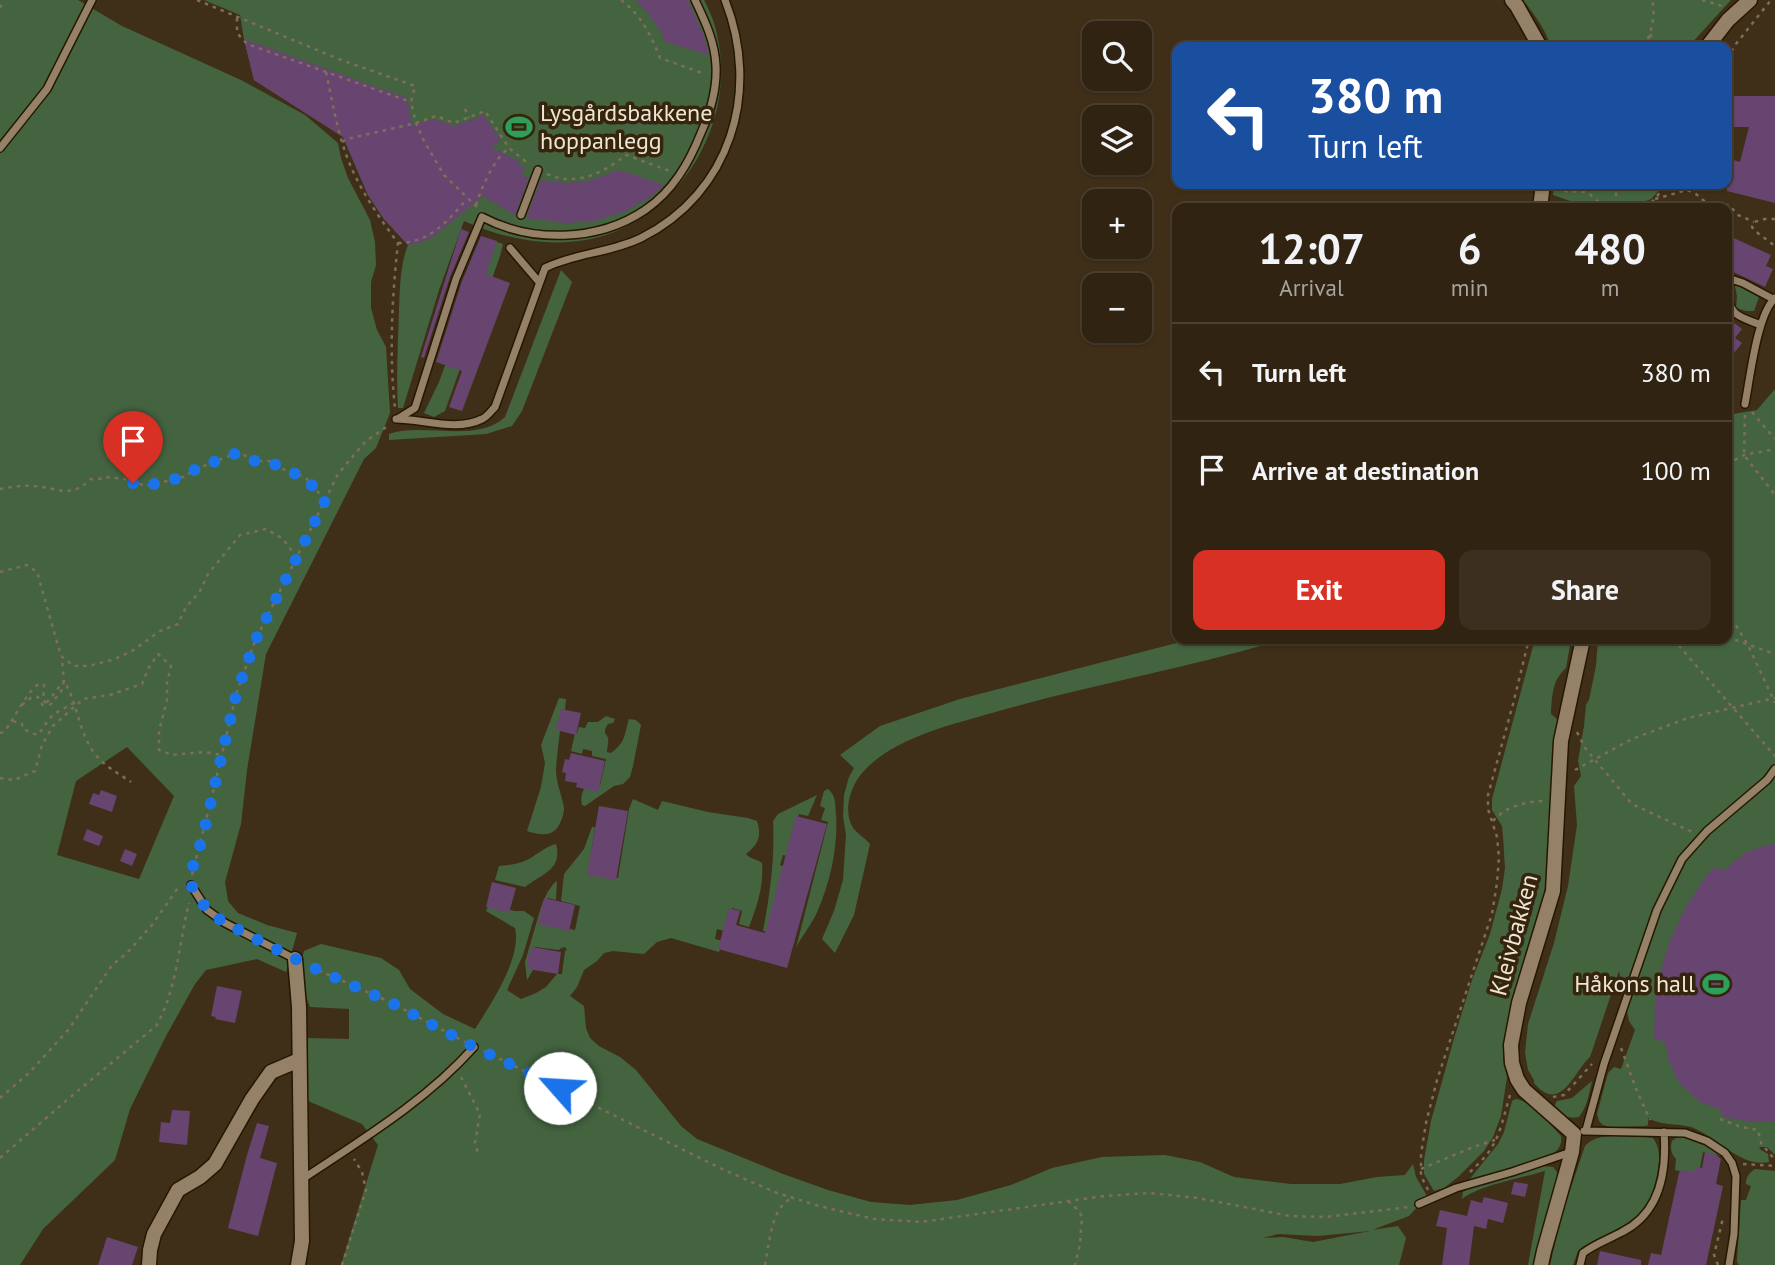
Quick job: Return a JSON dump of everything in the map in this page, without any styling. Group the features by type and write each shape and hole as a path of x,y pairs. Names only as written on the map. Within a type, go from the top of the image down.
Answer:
{"street":[{"path":"1512,0 1537,42"},
{"path":"1711,42 1728,20 1750,0"},
{"name":"Kleivbakken","path":"1517,1079 1512,1063 1511,1045 1519,1003 1553,891 1561,741 1582,644"},
{"path":"295,959 299,1007 302,1241 298,1265"},
{"path":"149,1265 155,1234 178,1189 200,1177 215,1164 271,1072 299,1060"},
{"path":"1517,1079 1524,1090 1580,1132 1541,1265"}],"lane":[{"path":"0,148 47,89 92,0"},
{"path":"396,419 415,408 456,279 482,217 498,225 539,234 570,236 621,223 646,210 674,183 687,165 707,120 716,67 712,42 695,0"},
{"path":"396,419 459,425 483,419 495,407 545,268 562,260 622,246 642,237 669,222 693,200 713,173 726,148 735,126 740,95 736,35 725,0"},
{"path":"521,215 538,170"},
{"path":"510,248 539,282"},
{"path":"1732,281 1743,283 1774,298 1761,325 1745,404"},
{"path":"1732,310 1735,314 1761,325"},
{"path":"1729,1265 1734,1234 1736,1176 1725,1153 1697,1136 1685,1133 1580,1132 1657,910 1682,859 1775,769"},
{"path":"188,882 207,910 225,923 295,959"},
{"path":"301,1180 399,1113 455,1068 474,1047"},
{"path":"1580,1265 1583,1252 1624,1231 1639,1221 1651,1207 1662,1180 1665,1163 1659,1132"},
{"path":"1419,1204 1456,1188 1572,1152"}],"path":[{"path":"0,8 3,0"},
{"path":"197,0 341,60 415,86 411,102 416,123 428,149 444,175 476,205 482,217"},
{"path":"621,0 641,20 660,58 709,76"},
{"path":"1647,42 1654,10 1652,0"},
{"path":"1702,0 1739,10"},
{"path":"1732,51 1771,0"},
{"path":"237,17 237,33 247,44 411,102"},
{"path":"1650,34 1654,42"},
{"path":"0,1158 156,1026 163,1014 190,899 188,882 202,840 236,695 255,641 338,474 365,442 396,419 392,382 398,243 358,183 342,142 326,72"},
{"path":"465,109 469,118"},
{"path":"342,142 436,116 454,123 485,111 509,148 538,170 551,176 580,178 608,169 626,155 675,172"},
{"path":"476,205 497,161 509,148"},
{"path":"1563,189 1583,192 1599,203"},
{"path":"1651,203 1663,189"},
{"path":"1656,199 1687,190 1706,203"},
{"path":"398,243 420,239 433,233 443,226 467,199"},
{"path":"1732,208 1738,215 1754,222 1775,219"},
{"path":"1754,222 1752,227 1755,232 1775,246"},
{"path":"1745,404 1775,439"},
{"path":"1745,404 1744,455 1775,495"},
{"path":"1732,461 1744,455 1775,449"},
{"path":"0,489 33,486 72,491 91,479 110,477 146,486 183,477 234,454 244,455 255,461 269,461 305,477 325,501"},
{"path":"61,656 74,666 89,666 115,659 132,651 160,631 178,624 208,574 240,535 266,529 283,539 296,558"},
{"path":"0,572 27,565 37,572 61,656 64,681 75,702 78,719 93,752 107,767 131,782"},
{"path":"1559,777 1632,739 1677,722 1732,707 1774,700 1748,645 1732,619"},
{"path":"1732,639 1775,654"},
{"path":"1437,1196 1428,1191 1421,1176 1420,1154 1434,1091 1492,914 1499,857 1497,837 1488,810 1488,794 1528,644"},
{"path":"1677,644 1775,756"},
{"path":"0,778 13,780 35,771 42,745 53,726 83,699 110,695 142,684 158,654 171,666 167,700 159,731 159,750 172,755 204,752 222,755"},
{"path":"19,707 32,697 38,697 43,706 64,681"},
{"path":"0,733 4,732 12,721 27,694 38,684 44,685 43,700 46,703"},
{"path":"12,721 22,724 23,729 37,735 49,718 75,702"},
{"path":"1577,730 1585,748 1632,804 1702,837"},
{"path":"1493,822 1500,814 1521,803 1558,800"},
{"path":"0,1098 29,1073 69,1029 112,965 127,953 152,925 166,903 188,882"},
{"path":"295,959 390,1002 474,1047 722,1169 792,1198 874,1219 921,1222 1104,1196 1150,1193 1198,1198 1290,1216 1326,1217 1419,1204"},
{"path":"1614,1035 1628,1062 1637,1091 1659,1132"},
{"path":"1545,1098 1564,1094 1594,1061"},
{"path":"455,1068 480,1114 475,1143 478,1153"},
{"path":"1456,1188 1490,1151 1500,1131 1509,1096 1517,1079"},
{"path":"1720,1119 1758,1130 1761,1143 1775,1160"},
{"path":"1421,1169 1496,1140"},
{"path":"342,1152 350,1155 359,1166 366,1190 342,1265"},
{"path":"1732,1163 1775,1166"},
{"path":"765,1265 769,1239 779,1208 792,1198"},
{"path":"1068,1201 1082,1216 1075,1265"},
{"path":"1718,1265 1714,1255 1722,1218 1735,1206"}],"green space":[{"path":"0,0 78,0 122,26 241,80 305,115 338,143 348,178 370,220 375,242 376,265 371,282 371,308 377,330 386,347 390,413 376,448 364,459 266,654 241,824 225,882 228,901 238,913 297,933 286,972 257,959 206,970 195,984 166,1036 130,1109 115,1160 43,1229 20,1265 0,1265","holes":["127,747 174,796 139,879 57,855 76,781"]},
{"name":"Lysgårdsbakkene hoppanlegg","path":"204,0 704,0 717,35 721,67 719,99 711,130 697,159 679,185 656,208 629,225 582,241 548,242 513,238 464,221 439,290 403,408 398,408 400,285 408,245 384,219 368,195 343,137 254,80 240,15"},
{"path":"1523,0 1731,0 1693,42 1549,42"},
{"path":"1554,189 1660,189 1651,199 1640,203 1576,203 1553,195"},
{"path":"491,240 503,244 500,256 445,411 434,417 424,413 439,382"},
{"path":"561,270 572,282 522,411 512,426 486,434 389,440 389,434 403,431 479,429 493,425 505,417"},
{"path":"1739,283 1758,293 1754,311 1736,308 1735,286"},
{"path":"1775,389 1775,1155 1767,1147 1759,1147 1768,1154 1769,1162 1758,1163 1738,1156 1691,1127 1648,1118 1646,1126 1610,1127 1599,1121 1597,1114 1608,1073 1614,1067 1621,1069 1635,1030 1629,1021 1619,971 1590,1057 1566,1087 1559,1093 1544,1092 1534,1083 1525,1053 1528,1024 1554,943 1568,886 1577,825 1574,786 1581,776 1578,761 1598,644 1732,644 1732,414 1757,410"},
{"path":"1173,644 1267,644 958,723 923,734 875,760 855,784 848,805 852,826 870,844 854,915 835,953 822,939 843,880 846,835 844,795 854,768 840,755 880,726 960,699"},
{"path":"1534,644 1570,644 1566,668 1555,683 1552,701 1551,714 1558,720 1544,895 1505,1036 1503,1059 1507,1077 1501,1116 1484,1151 1458,1177 1444,1188 1434,1191 1424,1174 1431,1121 1502,889 1505,868 1502,826 1492,810 1492,799"},
{"path":"559,698 566,699 565,710 562,709 556,770 564,812 554,831 536,834 527,831 541,787 545,763 541,745"},
{"path":"606,716 615,719 605,729 607,752 611,753 622,742 629,719 636,720 641,725 633,766 630,777 623,784 614,786 585,806 581,802 583,790 588,783 600,785 606,759 592,756 592,751 583,749 582,754 571,751 575,733 579,727 585,728 588,722 598,722"},
{"path":"828,789 834,797 836,814 833,863 818,910 796,948 828,822 821,820 825,808 820,806 824,791"},
{"path":"817,795 808,816 799,814 788,856 783,855 780,865 785,867 768,932 763,931 771,876 773,821 778,814"},
{"path":"633,799 658,810 662,801 757,821 758,840 746,854 762,863 761,888 749,927 739,924 742,911 732,908 725,931 717,929 715,939 723,941 719,952 671,938 657,942 644,954 613,951 604,953 584,970 570,996 584,1006 590,1038 636,1070 681,1126 697,1139 828,1190 871,1202 910,1205 957,1200 1011,1185 1052,1168 1102,1157 1165,1155 1200,1162 1234,1177 1291,1184 1340,1184 1405,1175 1413,1164 1416,1177 1427,1196 1409,1216 1372,1230 1398,1226 1406,1238 1399,1265 341,1265 378,1145 362,1124 308,1101 308,1038 349,1039 349,1009 310,1007 302,972 304,951 321,944 381,958 399,970 410,989 443,1014 475,1029 510,967 516,940 515,928 486,911 489,905 524,911 534,918 523,955 507,990 521,999 546,987 557,974 562,974 567,950 565,947 559,950 535,947 533,970 527,980 525,962 547,893 557,881 556,900 548,898 542,923 575,930 580,906 561,901 564,874 584,849 592,827 595,827 588,874 618,878","holes":["1370,1231 1313,1242 1283,1237 1263,1238 1278,1234 1318,1236"]},
{"path":"556,844 557,853 553,866 525,887 495,880 499,866 526,861"},
{"path":"1592,1081 1586,1105 1579,1117 1565,1116 1554,1107 1557,1101 1572,1098"},
{"path":"1516,1099 1534,1109 1561,1136 1558,1148 1553,1154 1469,1180 1498,1144 1512,1101"},
{"path":"1631,1135 1653,1138 1658,1149 1655,1184 1645,1206 1631,1221 1578,1251 1573,1265 1550,1265 1562,1214 1585,1146 1600,1138"},
{"path":"1679,1136 1703,1142 1721,1156 1703,1152 1697,1172 1675,1170 1676,1159 1671,1146 1672,1141"},
{"path":"1542,1166 1553,1167 1557,1172 1557,1179 1534,1265 1528,1265 1545,1171 1490,1186 1462,1199 1463,1192 1470,1188"},
{"path":"1755,1169 1775,1171 1775,1265 1739,1265 1737,1261 1741,1200 1746,1200 1751,1186 1746,1184 1747,1179"}],"building":[{"path":"636,0 688,0 709,55 665,42 660,30"},
{"path":"244,39 407,98 412,125 434,119 454,126 483,114 501,140 491,147 519,161 518,164 525,168 521,176 529,177 515,215 483,196 433,237 408,245 384,219 368,195 343,137 254,80"},
{"path":"1732,96 1775,96 1775,203 1727,191 1732,189 1732,160 1740,162 1749,127 1732,127"},
{"path":"619,170 664,185 651,197 626,211 595,221 567,223 526,218 541,180 567,183 588,181"},
{"path":"461,229 469,232 450,277 424,358 421,357"},
{"path":"481,236 497,241 486,274 510,283 462,411 449,407 462,371 436,362 462,281"},
{"path":"1732,237 1771,255 1766,266 1773,269 1765,287 1732,271"},
{"path":"1732,321 1742,329 1735,338 1742,343 1732,356"},
{"path":"561,709 581,713 576,735 556,730"},
{"path":"571,753 605,761 598,792 576,787 577,783 565,781 566,773 562,772 565,759 569,760"},
{"path":"101,790 117,796 112,812 89,804 93,793 99,795"},
{"path":"599,806 628,811 616,880 587,875"},
{"path":"796,816 827,824 787,968 718,949 729,908 740,911 736,925 765,933"},
{"path":"87,829 103,836 99,846 83,840"},
{"name":"Håkons hall","path":"1775,844 1775,1122 1753,1122 1723,1117 1721,1110 1700,1102 1680,1084 1669,1062 1665,1042 1654,1038 1655,1004 1670,940 1687,905 1707,875 1714,867 1725,870 1747,852"},
{"path":"125,849 137,854 132,866 120,861"},
{"path":"492,882 516,888 509,913 486,907"},
{"path":"544,898 575,905 569,931 538,924"},
{"path":"532,947 561,952 558,974 528,969"},
{"path":"217,986 242,991 235,1023 211,1016"},
{"path":"172,1110 190,1111 187,1145 159,1142 161,1122 170,1123"},
{"path":"257,1123 269,1126 260,1158 277,1163 258,1236 228,1228"},
{"path":"1705,1152 1715,1154 1721,1159 1716,1184 1723,1186 1706,1265 1648,1265 1651,1253 1661,1255 1679,1173 1681,1170 1692,1172 1702,1168"},
{"path":"1514,1182 1528,1184 1525,1197 1511,1194"},
{"path":"1484,1197 1508,1203 1503,1223 1488,1219 1486,1229 1474,1226 1469,1265 1442,1265 1447,1228 1436,1226 1440,1210 1467,1216 1471,1200 1482,1203"},
{"path":"107,1237 138,1247 132,1265 98,1265"},
{"path":"1600,1251 1641,1260 1641,1265 1597,1265"}],"place":[{"name":"Lysgårdsbakkene hoppanlegg","path":"519,127"},
{"name":"Håkons hall","path":"1716,984"}],"route":[{"path":"133,483 146,486 183,477 234,454 244,455 255,461 269,461 305,477 325,501 255,641 236,695 202,840 192,869 191,885 207,910 225,923 295,959 390,1002 474,1047 560,1088"}]}
